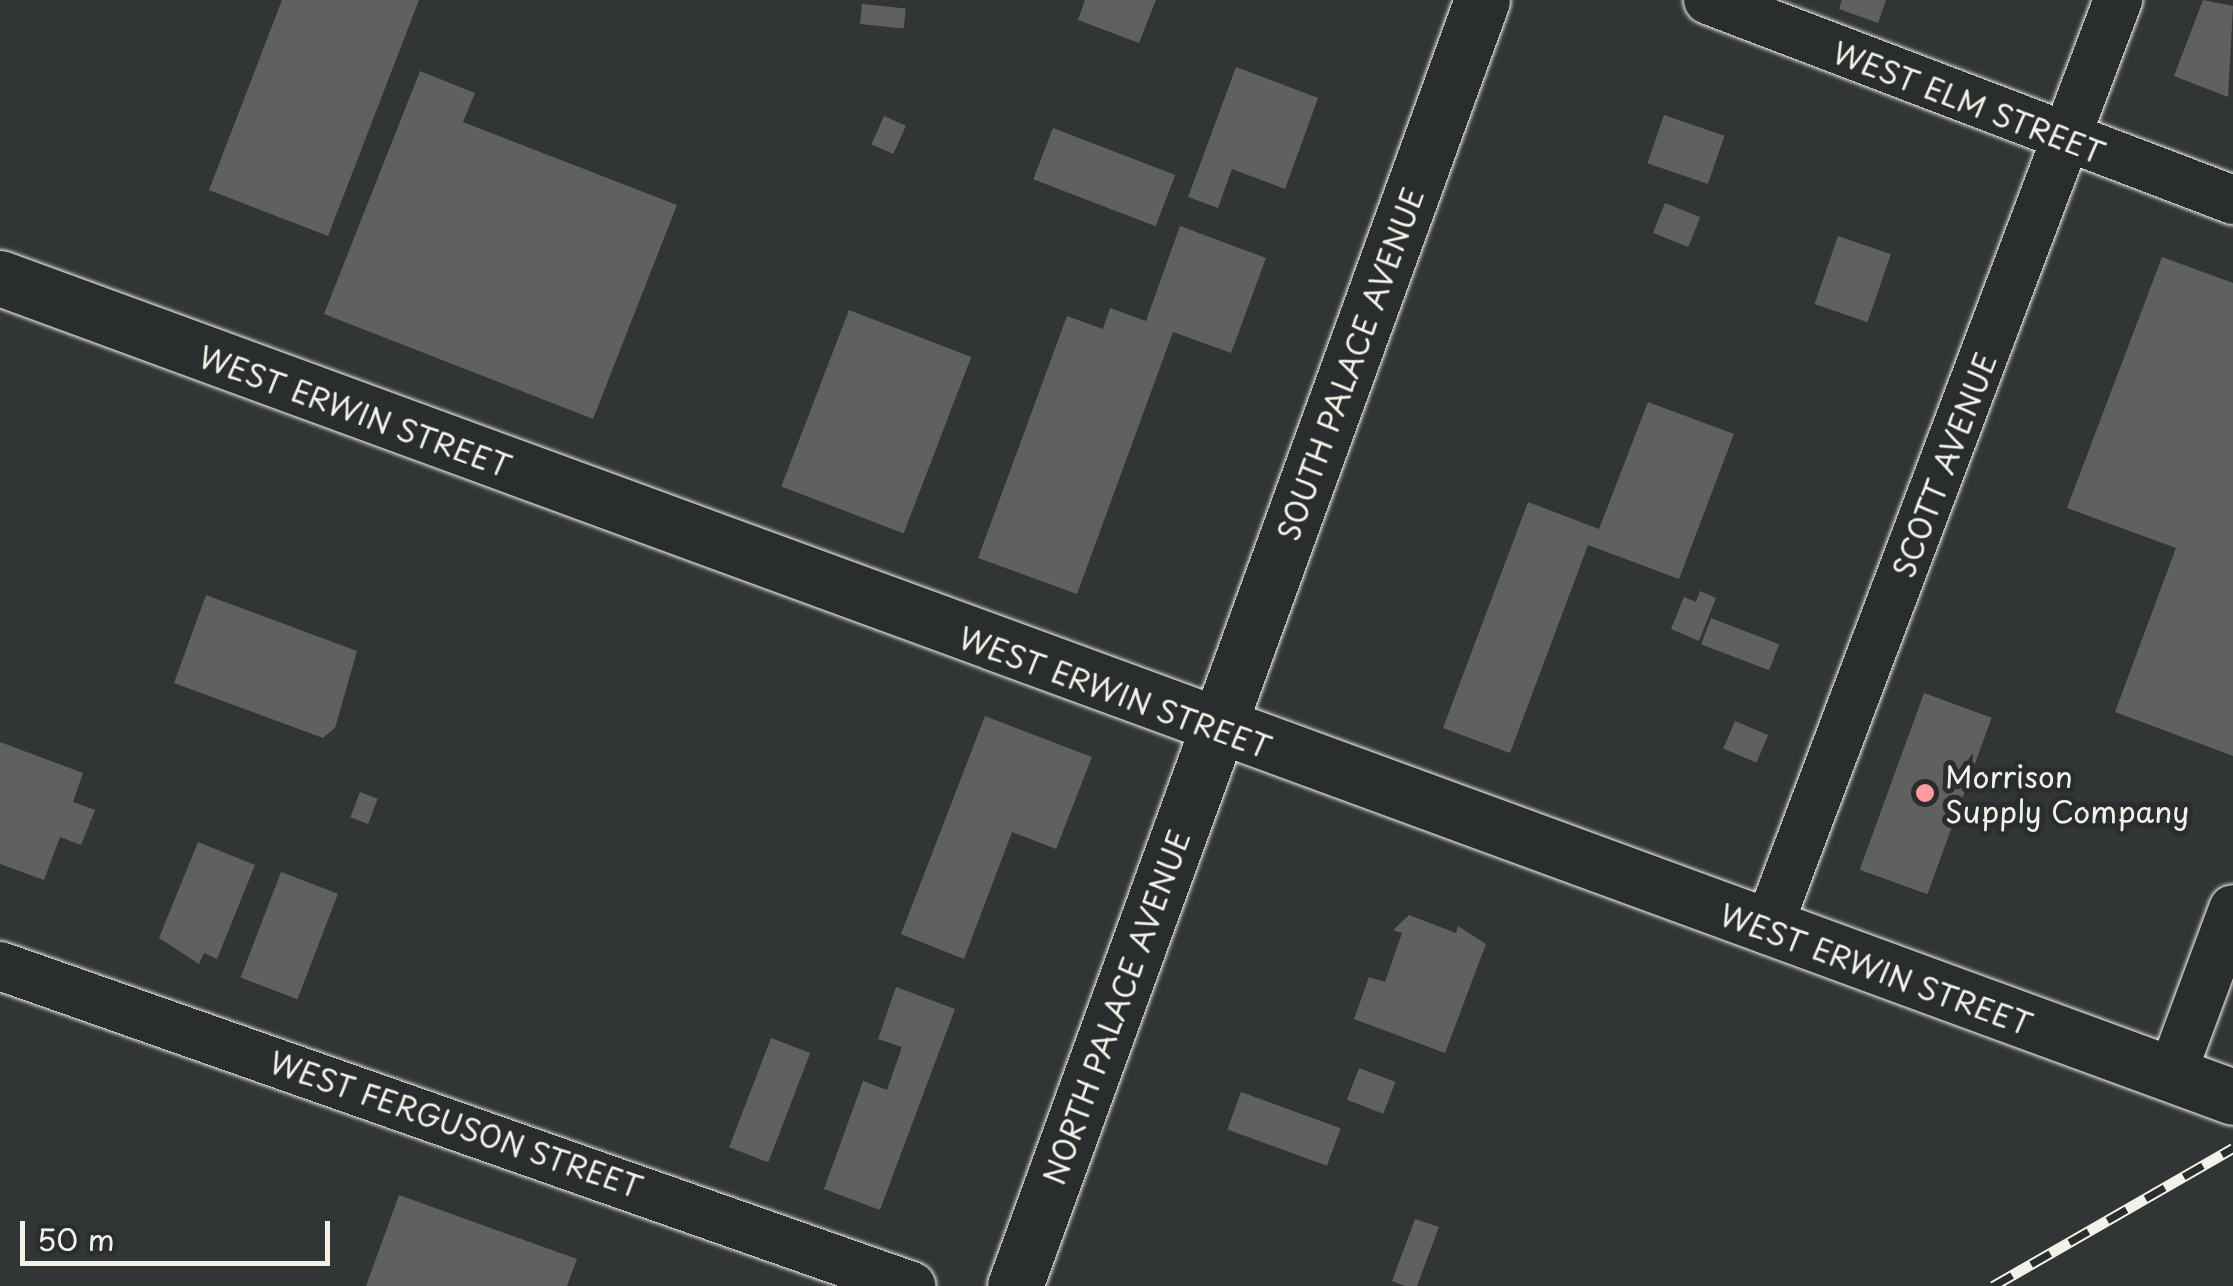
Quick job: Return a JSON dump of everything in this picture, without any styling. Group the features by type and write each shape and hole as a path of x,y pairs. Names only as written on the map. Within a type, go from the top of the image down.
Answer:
{"main road":[{"name":"SOUTH PALACE AVENUE","path":"1216,728 1482,0"},
{"name":"WEST ERWIN STREET","path":"0,278 1216,728 2233,1098"},
{"name":"NORTH PALACE AVENUE","path":"1015,1286 1216,728"}],"street":[{"name":"WEST ELM STREET","path":"1708,0 2066,142 2233,200"},
{"name":"SCOTT AVENUE","path":"1767,930 2118,0"},
{"path":"2171,1076 2233,909"},
{"name":"WEST FERGUSON STREET","path":"0,966 910,1286"}],"building":[{"path":"282,0 419,0 328,236 209,190"},
{"path":"1085,0 1156,0 1139,43 1078,20"},
{"path":"1842,0 1886,0 1878,23 1839,9"},
{"path":"2203,0 2233,6 2228,97 2174,76"},
{"path":"862,4 906,9 904,28 860,24"},
{"path":"1236,67 1318,98 1285,189 1232,169 1218,208 1188,197"},
{"path":"420,71 475,93 463,122 677,205 593,419 324,314"},
{"path":"1664,115 1725,136 1708,184 1647,163"},
{"path":"884,116 906,126 893,154 871,144"},
{"path":"1053,128 1175,175 1156,226 1033,179"},
{"path":"1665,203 1700,217 1688,247 1653,233"},
{"path":"1180,226 1266,258 1231,353 1173,332 1077,594 978,558 1067,316 1103,329 1110,308 1146,321"},
{"path":"1838,236 1891,254 1868,322 1815,304"},
{"name":"Morrison Supply Company","path":"2162,257 2233,283 2233,756 2115,712 2176,548 2067,508"},
{"path":"849,310 971,357 904,533 781,486"},
{"path":"1648,402 1734,434 1679,579 1588,545 1510,753 1443,728 1528,502 1599,529"},
{"path":"1700,591 1716,598 1699,641 1671,629 1684,597 1696,602"},
{"path":"206,595 357,651 335,728 323,738 174,683"},
{"path":"1711,618 1779,644 1769,670 1701,644"},
{"name":"Morrison Supply Company","path":"1924,693 1992,718 1927,894 1860,870"},
{"path":"985,716 1092,757 1056,849 1012,832 964,959 901,934"},
{"path":"1735,721 1768,735 1756,763 1723,749"},
{"path":"0,742 83,773 73,802 95,810 81,845 60,837 44,880 0,864"},
{"path":"360,792 378,799 368,824 350,817"},
{"path":"198,842 255,865 217,959 204,953 199,964 159,938"},
{"path":"281,872 338,894 297,999 241,977"},
{"path":"1409,915 1456,933 1458,926 1486,944 1445,1053 1354,1019 1369,977 1385,982 1402,933 1393,930"},
{"path":"896,987 955,1009 880,1210 824,1189 863,1081 887,1090 902,1047 878,1039"},
{"path":"771,1038 810,1053 768,1162 729,1147"},
{"path":"1359,1068 1395,1082 1383,1114 1347,1100"},
{"path":"1241,1092 1341,1128 1327,1166 1227,1130"},
{"path":"399,1195 577,1259 567,1286 366,1286"},
{"path":"1415,1219 1439,1227 1417,1286 1405,1286 1392,1281"}],"railway":[{"path":"1993,1286 2233,1148"}],"place":[{"name":"Morrison Supply Company","path":"1925,793"}]}
